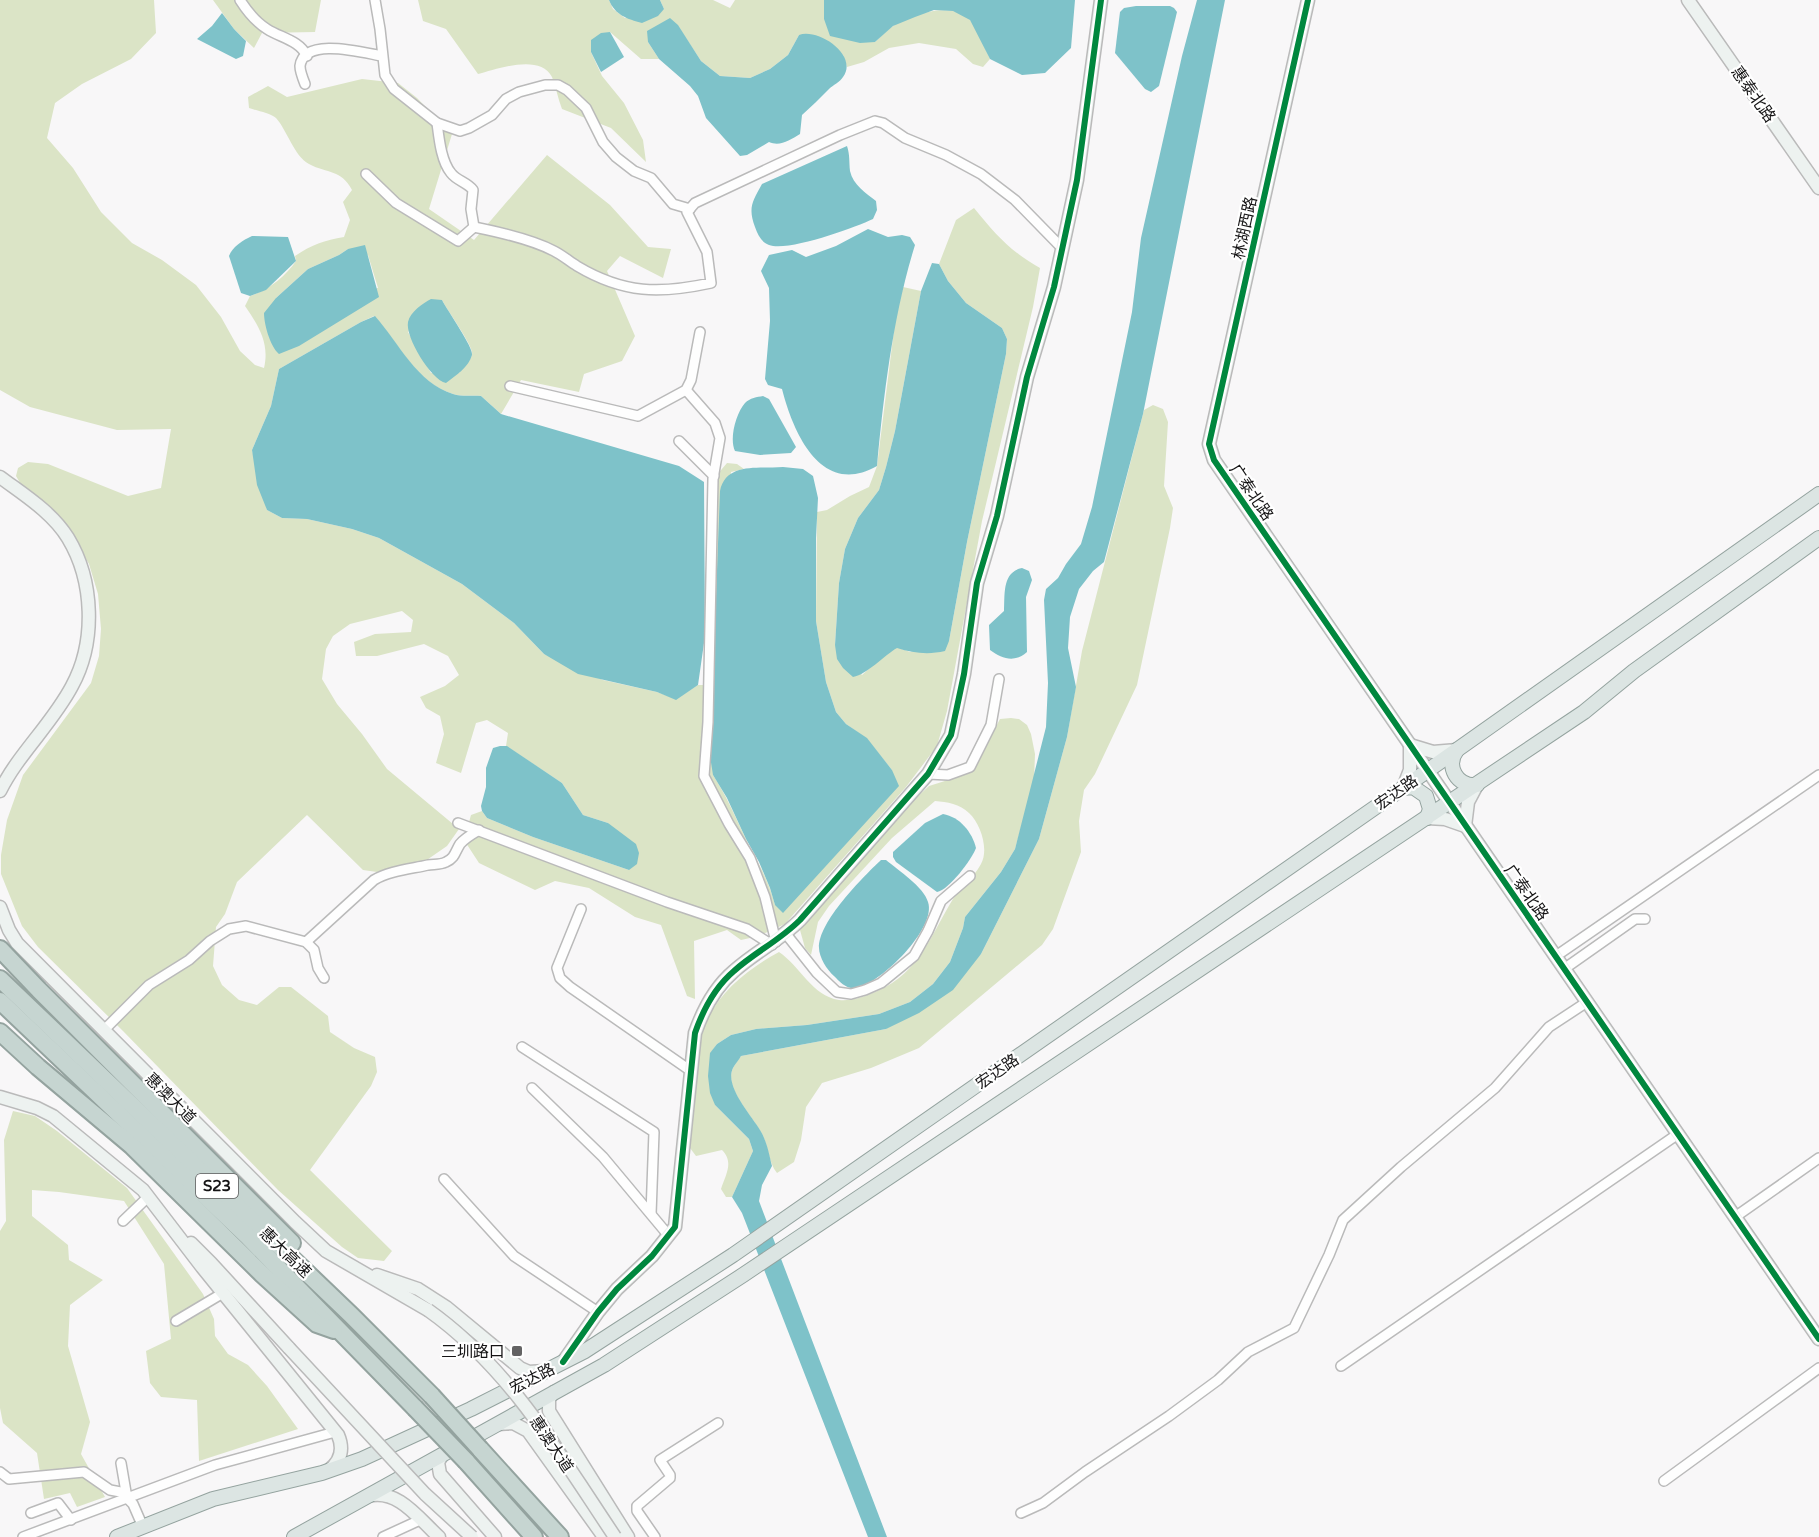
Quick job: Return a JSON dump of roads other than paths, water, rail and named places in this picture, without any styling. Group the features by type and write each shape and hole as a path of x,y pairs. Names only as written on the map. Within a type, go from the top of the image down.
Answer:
{"highway":[{"path":"0,949 331,1284 351,1315"},
{"name":"惠大高速","path":"0,979 351,1315 432,1396 560,1537"},
{"name":"惠大高速","path":"0,1001 247,1236 466,1461 534,1537"},
{"path":"0,1032 38,1068 132,1146 262,1274 317,1324 342,1333"}],"main road":[{"name":"宏达路","path":"117,1537 213,1499 322,1473 362,1459 471,1409 585,1351 781,1222 1403,788 1819,494"},
{"name":"宏达路","path":"294,1537 604,1365 743,1275 1584,712 1634,671 1819,538"},
{"path":"1456,750 1452,759 1454,773 1463,783 1477,784"},
{"path":"1403,788 1413,787 1426,796 1430,809 1426,818"}],"street":[{"path":"240,0 250,14 264,27 295,42 304,49 306,56"},
{"path":"375,0 384,75 394,89 437,123 460,131 492,115 506,99 532,87 558,86 567,90 586,108 603,142 616,157 634,171 651,178 673,204 690,209"},
{"path":"563,1362 598,1312 675,1227 694,1033 711,997 733,971 778,940 927,774 951,735 964,674 977,583 997,516 1027,377 1054,287 1077,180 1101,0"},
{"name":"林湖西路","path":"1214,460 1209,444 1308,0"},
{"name":"惠泰北路","path":"1688,0 1819,188"},
{"path":"304,84 300,66 311,52 333,49 382,56"},
{"path":"474,227 503,233 553,250 578,267 635,289 651,291 711,283 707,252 687,212 695,203 875,121 981,174 1015,200 1062,248"},
{"path":"437,123 447,166 452,175 468,184 473,190 471,209 474,227"},
{"path":"366,174 396,203 458,241 474,227"},
{"path":"510,386 638,416 686,390 699,332"},
{"path":"686,390 715,423 720,438 714,476 708,722 704,776 750,858 778,940"},
{"path":"679,441 714,476"},
{"name":"广泰北路","path":"1214,460 1819,1337"},
{"path":"0,477 48,514 68,538 83,577 88,618 84,661 72,688 10,772 0,791"},
{"path":"927,774 948,774 970,767 991,725 999,679"},
{"path":"1403,788 1410,770 1410,745 1433,752 1456,750"},
{"path":"1556,956 1819,775"},
{"path":"1426,818 1445,819 1465,826 1470,794 1477,784"},
{"path":"458,823 667,902 778,940 837,992 851,994 881,983 914,956 941,901 970,876"},
{"path":"306,942 374,880 382,875 441,865 455,856 460,844 470,834 479,830"},
{"name":"惠澳大道","path":"0,907 17,943 302,1230 326,1251 428,1310 466,1340 509,1384 532,1414 615,1537"},
{"path":"581,909 557,968 560,978 691,1071"},
{"path":"1564,969 1635,919 1645,919"},
{"path":"104,1030 149,985 189,960 210,941 229,929 246,926 306,942 314,950 318,968 324,978"},
{"path":"1021,1513 1043,1503 1169,1416 1218,1380 1248,1352 1294,1328 1343,1220 1401,1167 1495,1088 1549,1027 1587,1002"},
{"path":"522,1047 654,1132 651,1214"},
{"path":"532,1088 603,1158 669,1236"},
{"path":"0,1097 37,1108 53,1116 106,1158 148,1197 340,1440 341,1455 336,1465 322,1473"},
{"path":"1341,1366 1678,1134"},
{"path":"1735,1217 1819,1158"},
{"path":"444,1179 514,1256 598,1312"},
{"path":"123,1221 148,1197"},
{"path":"174,1229 211,1263 425,1494 472,1537"},
{"path":"362,1270 418,1289 446,1307 520,1368 535,1373 546,1371"},
{"path":"176,1321 223,1293"},
{"path":"1664,1481 1819,1368"},
{"path":"557,1391 549,1399 549,1412 628,1537"},
{"path":"497,1424 513,1423 528,1431 604,1537"},
{"path":"655,1537 637,1511 638,1506 670,1478 660,1460 718,1423"},
{"path":"23,1537 71,1520 127,1495 215,1465 334,1432"},
{"path":"442,1454 438,1462 440,1474 495,1537"},
{"path":"121,1463 127,1495 143,1527"},
{"path":"0,1472 9,1479 84,1472 110,1490 127,1495"},
{"path":"362,1498 373,1494 391,1496 400,1501 439,1537"},
{"path":"31,1513 58,1503 71,1520"},
{"path":"383,1537 420,1520"}],"water":[{"path":"609,0 660,0 664,9 658,16 642,23 622,16"},
{"path":"824,0 1075,0 1071,48 1045,73 1022,75 990,59 970,20 953,11 934,10 893,26 875,42 860,43 830,36 824,19"},
{"path":"1197,0 1225,0 1143,414 1104,562 1093,571 1079,589 1070,617 1068,648 1076,687 1067,737 1039,839 981,954 953,990 919,1013 886,1029 741,1056 731,1075 735,1092 760,1130 768,1148 772,1166 762,1185 759,1201 887,1537 868,1537 742,1213 732,1197 753,1151 749,1139 715,1105 710,1093 708,1076 710,1053 717,1044 731,1035 756,1029 807,1025 879,1014 910,1002 933,984 950,962 965,917 1001,872 1015,849 1046,727 1048,683 1044,600 1046,589 1058,578 1081,544 1092,507 1132,312 1141,238"},
{"path":"1170,6 1177,12 1159,86 1151,92 1145,89 1115,53 1120,12 1124,8"},
{"path":"222,13 246,41 243,56 236,59 197,39 212,26"},
{"path":"670,18 678,25 701,61 720,76 750,78 770,69 788,55 799,35 807,34 825,39 834,45 846,60 846,69 842,79 802,115 800,134 781,143 769,142 747,155 740,156 706,118 698,96 690,86 659,59 648,42 647,31"},
{"path":"610,32 624,57 601,72 591,52 591,40 601,33"},
{"path":"847,146 850,171 854,180 876,201 877,210 873,219 837,233 791,245 769,245 764,242 755,227 752,215 754,201 762,184"},
{"path":"868,229 888,237 902,235 910,237 915,245 890,354 877,466 857,474 840,474 825,467 813,456 802,441 794,424 782,389 768,385 765,379 770,321 769,288 761,271 769,255 792,250 806,257 836,246"},
{"path":"252,236 288,237 296,261 266,290 250,296 241,293 229,256 238,244"},
{"path":"365,245 379,297 299,346 279,354 268,335 264,313 276,298 308,269 348,249"},
{"path":"932,263 939,264 948,281 966,303 1002,328 1007,339 1006,354 949,641 945,651 921,653 897,648 864,672 853,677 837,659 835,645 839,583 845,549 858,518 879,490 886,467 895,431 921,291"},
{"path":"431,299 442,300 465,337 472,355 461,371 446,383 433,374 420,357 408,329 408,322 414,311"},
{"path":"375,316 419,372 440,389 456,395 481,396 501,414 679,466 704,482 705,636 698,685 676,700 657,692 578,674 544,654 514,623 462,584 379,538 352,529 307,519 282,518 267,510 257,485 252,450 271,406 279,369"},
{"path":"763,396 769,399 796,447 791,453 760,455 735,451 734,426 742,407 747,401"},
{"path":"783,467 803,469 813,476 818,498 816,621 826,682 836,712 846,724 867,738 892,770 899,786 783,913 775,905 759,862 713,775 710,756 720,491 723,482 736,471"},
{"path":"1022,568 1029,571 1032,580 1026,597 1027,652 1018,658 1008,659 990,650 989,625 1004,611 1008,579 1016,570"},
{"path":"507,746 562,783 583,815 608,823 636,844 639,853 637,864 629,870 533,837 487,818 481,806 486,787 486,768 493,748"},
{"path":"943,814 955,818 964,826 972,836 976,848 954,880 937,892 896,862 893,852 925,823"},
{"path":"881,860 886,860 910,879 926,896 929,913 924,926 905,953 867,984 850,988 839,981 824,963 819,952 821,937 833,913"}],"place":[{"name":"三圳路口","path":"517,1351"}]}
